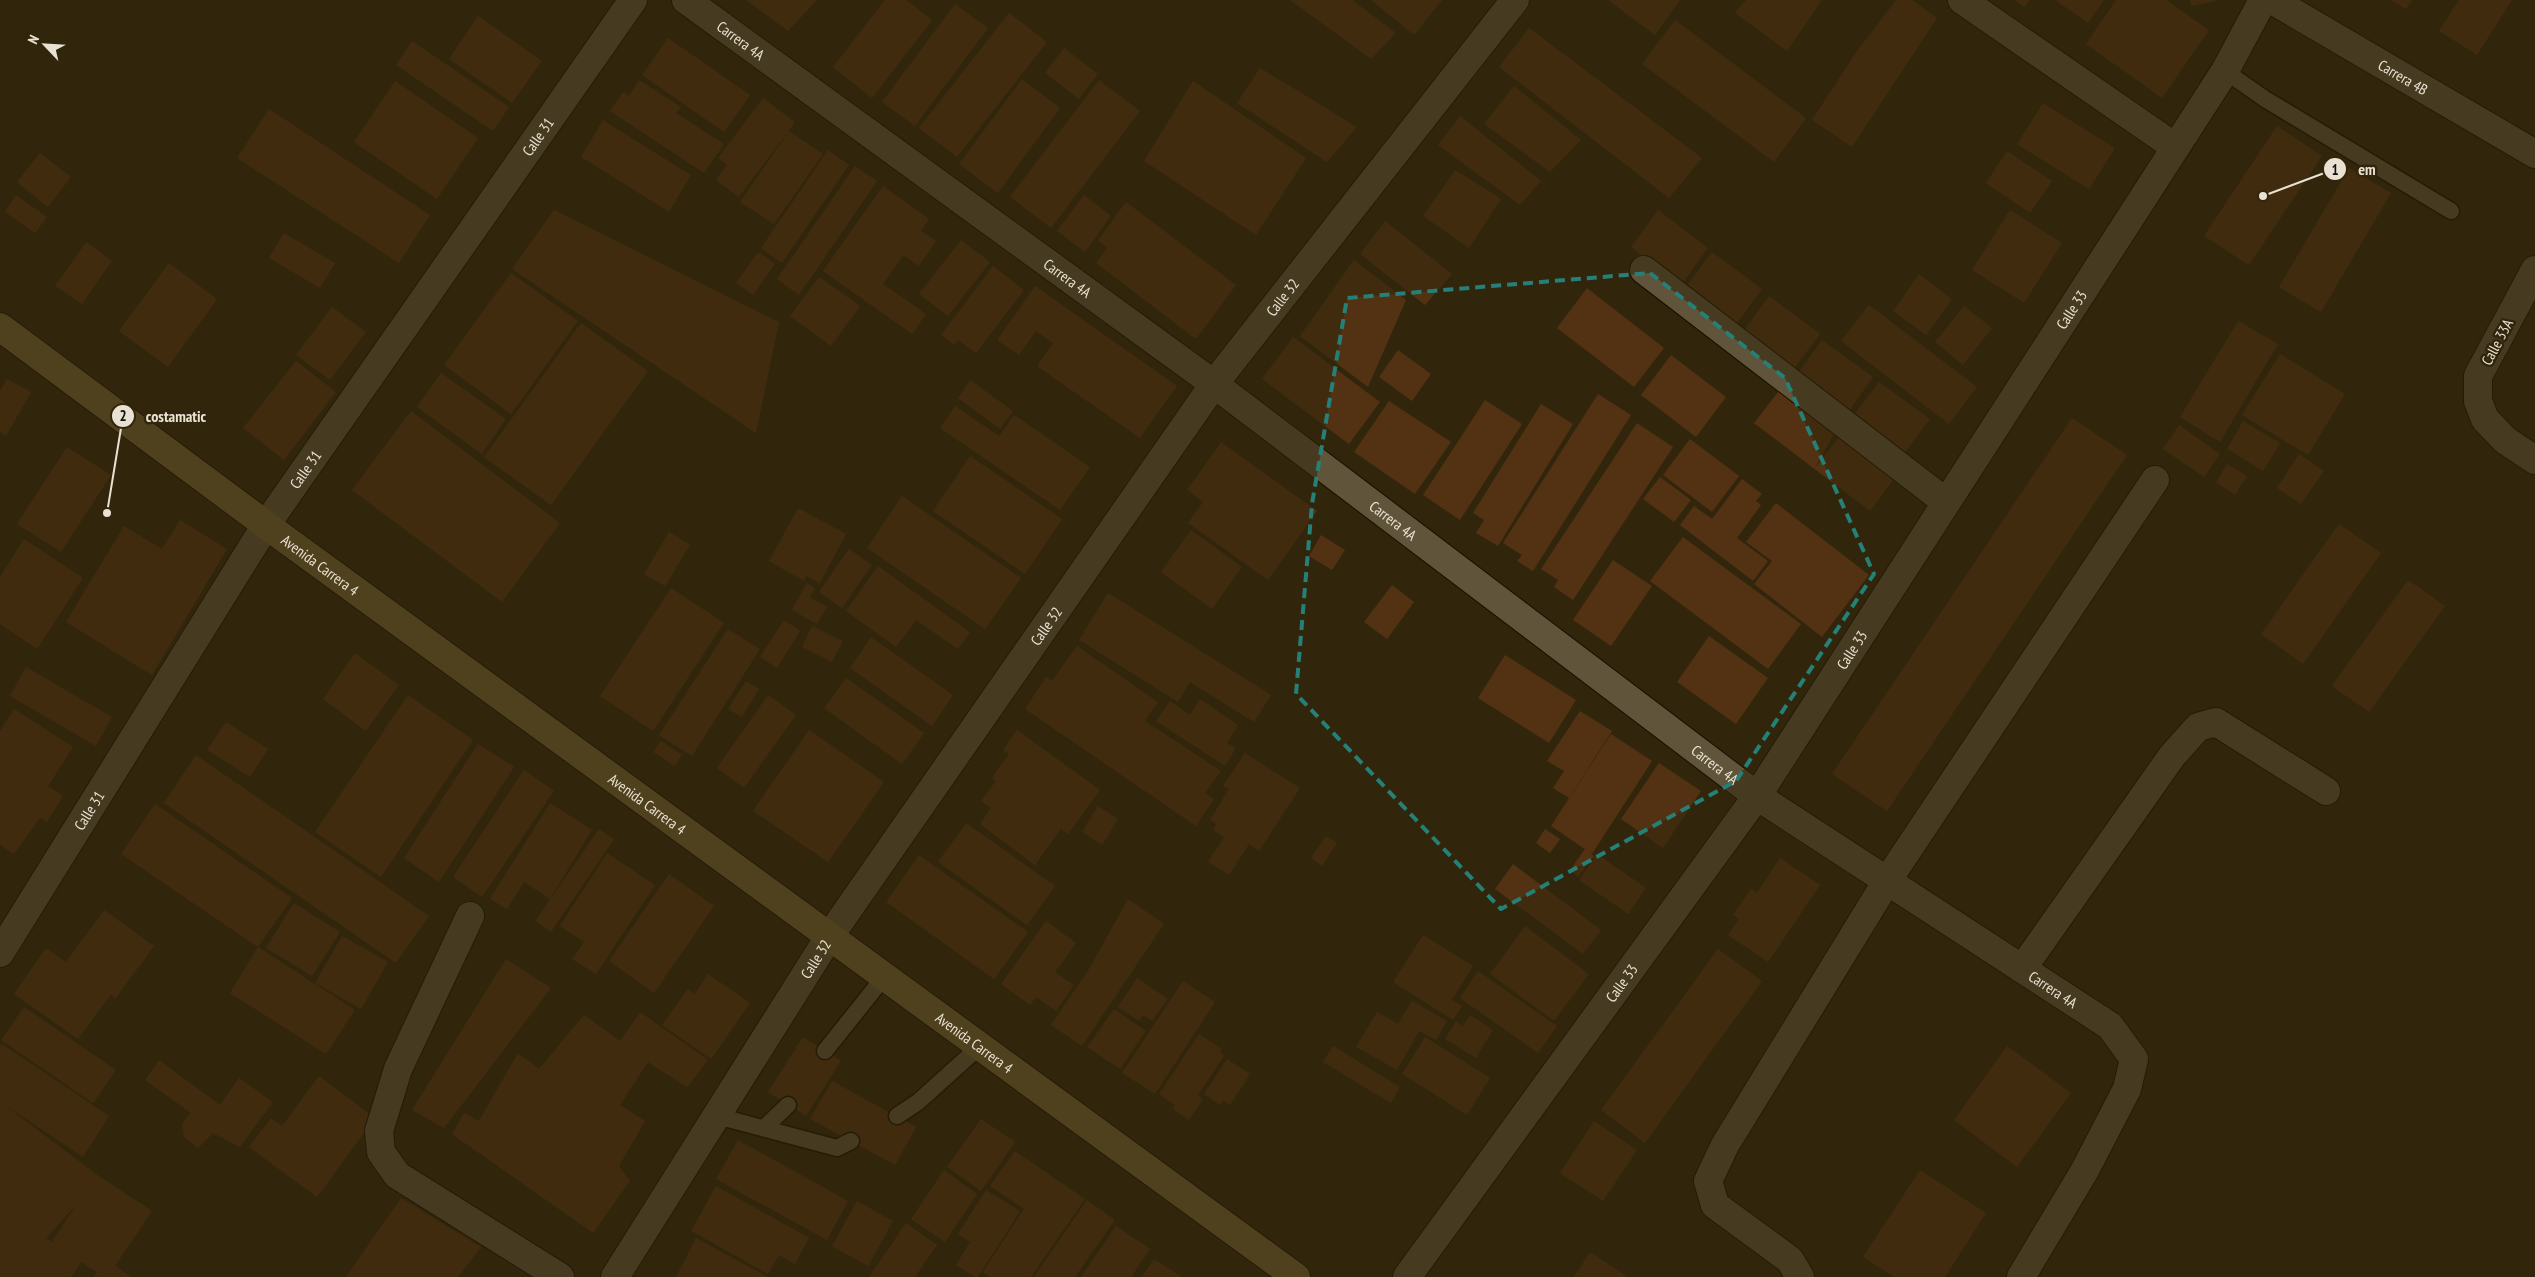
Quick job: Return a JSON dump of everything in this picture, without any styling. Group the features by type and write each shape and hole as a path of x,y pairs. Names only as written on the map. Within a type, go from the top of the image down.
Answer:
{"main road":[{"name":"Avenida Carrera 4","path":"0,327 266,525 1296,1277"}],"street":[{"name":"Calle 31","path":"0,953 266,525 634,0"},
{"name":"Carrera 4A","path":"686,0 1214,384 1757,796 2110,1026 2134,1059 2127,1089 2085,1170 2022,1277"},
{"name":"Calle 32","path":"615,1277 830,937 1214,384 1515,0"},
{"path":"1962,0 2175,147"},
{"name":"Calle 33","path":"1407,1277 1757,796 2225,71 2263,0"},
{"name":"Carrera 4B","path":"2272,0 2535,154"},
{"path":"1644,270 1946,502"},
{"name":"Calle 33A","path":"2535,270 2478,376 2478,401 2485,419 2505,440 2535,460"},
{"path":"1800,1277 1790,1260 1715,1205 1708,1182 1725,1145 1888,881 2155,480"},
{"path":"2022,969 2172,756 2198,727 2216,722 2326,791"},
{"path":"470,916 398,1069 380,1131 381,1152 397,1175 560,1277"}],"lane":[{"path":"2225,71 2265,99 2451,212"},
{"path":"825,1051 884,977"},
{"path":"897,1116 918,1102 979,1046"},
{"path":"764,1128 788,1105"},
{"path":"717,1116 837,1148 851,1142"}],"highlighted area":[{"path":"1650,273 1785,378 1874,574 1736,781 1501,909 1296,694 1312,504 1347,298"}],"building":[{"path":"746,0 817,0 788,31"},
{"path":"885,0 906,0 932,20 872,98 833,67"},
{"path":"1290,0 1352,0 1396,33 1371,59"},
{"path":"1371,0 1442,0 1414,35"},
{"path":"1608,0 1680,0 1655,35"},
{"path":"1746,0 1822,0 1787,51 1735,13"},
{"path":"1896,0 1912,0 1937,18 1852,147 1812,120 1857,51"},
{"path":"2014,0 2030,0 2024,7"},
{"path":"2055,0 2104,0 2088,23"},
{"path":"2116,0 2166,0 2209,30 2162,98 2086,44"},
{"path":"2190,0 2216,0 2216,1 2191,6"},
{"path":"2390,0 2412,0 2406,9"},
{"path":"2459,0 2512,0 2477,55 2439,31"},
{"path":"955,4 988,28 915,126 882,102"},
{"path":"1009,13 1047,42 957,157 919,128"},
{"path":"478,16 542,61 512,103 449,59"},
{"path":"1675,20 1806,118 1774,162 1642,64"},
{"path":"1529,28 1702,158 1669,198 1499,67"},
{"path":"668,38 750,95 724,132 642,75"},
{"path":"412,41 509,107 493,131 396,65"},
{"path":"1064,48 1098,74 1079,99 1045,73"},
{"path":"1260,68 1357,127 1327,162 1237,103"},
{"path":"1022,79 1060,108 998,193 959,164"},
{"path":"639,80 681,107 676,113 724,144 704,173 610,111 623,92 629,96"},
{"path":"1099,80 1140,111 1051,228 1010,197"},
{"path":"395,81 478,138 437,199 354,142"},
{"path":"1193,81 1306,158 1256,235 1144,161"},
{"path":"1514,86 1581,140 1550,172 1484,124"},
{"path":"763,98 795,122 739,197 716,180 727,165 718,158"},
{"path":"2043,103 2115,148 2089,189 2017,144"},
{"path":"269,109 430,215 399,263 237,158"},
{"path":"1460,116 1541,181 1520,205 1438,145"},
{"path":"603,120 691,175 669,212 581,157"},
{"path":"2277,126 2322,156 2249,265 2204,236"},
{"path":"789,131 823,154 774,224 740,202"},
{"path":"828,150 849,165 782,263 761,248"},
{"path":"2007,151 2052,181 2030,213 1986,183"},
{"path":"40,153 71,177 48,207 17,182"},
{"path":"855,166 877,181 799,295 777,279"},
{"path":"2349,168 2391,193 2321,312 2279,287"},
{"path":"1455,170 1501,199 1469,248 1423,216"},
{"path":"883,186 929,219 921,231 936,241 919,266 903,255 883,284 926,314 912,334 823,271"},
{"path":"16,195 47,217 35,233 5,212"},
{"path":"1084,195 1111,216 1085,252 1057,231"},
{"path":"1126,202 1236,285 1196,339 1096,263 1107,248 1098,240"},
{"path":"554,210 779,322 756,433 512,269"},
{"path":"1658,210 1708,248 1681,285 1631,247"},
{"path":"2010,210 2062,243 2024,303 1972,270"},
{"path":"1385,221 1452,274 1425,305 1360,254"},
{"path":"284,233 335,263 320,288 269,258"},
{"path":"961,240 990,262 948,316 919,294"},
{"path":"86,242 112,261 82,304 55,286"},
{"path":"758,252 775,264 753,295 736,283"},
{"path":"1712,252 1762,289 1735,326 1685,288"},
{"path":"1354,260 1406,300 1368,387 1300,336"},
{"path":"169,263 217,299 168,367 119,331"},
{"path":"993,266 1024,290 976,353 958,340 954,345 941,335"},
{"path":"511,273 578,321 511,414 444,365"},
{"path":"1919,274 1952,299 1926,335 1893,311"},
{"path":"819,277 860,306 831,346 790,316"},
{"path":"1035,286 1177,386 1140,438 1037,366 1053,343 1036,331 1019,355 997,340"},
{"path":"1587,288 1664,348 1634,387 1557,328"},
{"path":"1769,296 1820,334 1793,370 1742,333"},
{"path":"1869,305 1977,387 1949,424 1841,341"},
{"path":"1964,306 1992,328 1963,365 1935,342"},
{"path":"332,307 366,332 330,380 296,355"},
{"path":"2238,321 2278,344 2220,442 2180,417"},
{"path":"581,323 648,371 551,505 484,457"},
{"path":"1293,337 1380,402 1349,444 1262,379"},
{"path":"1822,340 1873,377 1846,415 1795,377"},
{"path":"1398,350 1431,374 1412,401 1379,377"},
{"path":"2280,354 2345,394 2308,455 2242,415"},
{"path":"1671,355 1726,397 1696,437 1641,395"},
{"path":"296,361 336,392 284,460 243,428"},
{"path":"441,373 506,419 482,454 417,407"},
{"path":"7,379 31,392 6,436 0,432 0,391"},
{"path":"970,380 1013,411 1000,429 958,398"},
{"path":"1879,382 1930,419 1902,456 1851,419"},
{"path":"1785,383 1839,425 1815,468 1845,429 1900,471 1870,511 1754,423"},
{"path":"1598,394 1631,415 1533,571 1517,561 1522,555 1503,543"},
{"path":"1485,400 1522,424 1460,520 1423,495"},
{"path":"1389,401 1451,442 1415,494 1354,452"},
{"path":"1541,404 1573,424 1498,546 1476,533 1484,520 1473,513"},
{"path":"955,406 999,436 1014,415 1090,467 1060,510 940,428"},
{"path":"411,411 560,523 502,602 352,490"},
{"path":"2072,418 2127,455 1887,811 1832,774"},
{"path":"2243,421 2280,443 2263,471 2227,449"},
{"path":"1637,423 1673,447 1573,600 1554,587 1558,580 1541,569"},
{"path":"2179,425 2220,454 2204,477 2163,449"},
{"path":"1690,439 1739,476 1712,512 1663,475"},
{"path":"1221,442 1317,511 1268,580 1188,523 1203,502 1187,490"},
{"path":"67,447 111,475 61,552 17,524"},
{"path":"2299,454 2324,471 2301,504 2277,488"},
{"path":"970,456 1062,519 1025,574 933,511"},
{"path":"2227,464 2247,476 2235,495 2216,482"},
{"path":"1660,477 1691,500 1674,522 1643,499"},
{"path":"1742,479 1762,494 1756,501 1761,505 1737,538 1768,561 1753,581 1680,525 1694,506 1712,519"},
{"path":"902,496 1021,578 985,629 867,548"},
{"path":"1776,503 1869,575 1822,637 1754,584 1772,561 1746,542"},
{"path":"798,508 846,534 820,583 806,576 804,581 769,561"},
{"path":"180,520 227,549 152,675 66,622 124,526 162,549"},
{"path":"2339,524 2381,553 2303,664 2261,634"},
{"path":"1191,530 1242,567 1212,609 1161,572"},
{"path":"669,532 690,545 665,586 644,574"},
{"path":"1321,535 1345,550 1332,570 1309,556"},
{"path":"1683,537 1801,624 1768,669 1650,581"},
{"path":"24,539 83,578 37,649 0,624 0,577"},
{"path":"849,549 872,565 842,608 819,592"},
{"path":"1613,560 1652,586 1611,646 1573,620"},
{"path":"878,566 970,632 958,649 916,620 896,647 846,611"},
{"path":"2408,580 2445,606 2369,712 2332,686"},
{"path":"807,583 815,588 810,597 827,607 817,624 792,610"},
{"path":"1392,585 1414,602 1387,639 1364,622"},
{"path":"671,588 724,623 653,731 600,696"},
{"path":"1108,593 1271,695 1254,722 1190,682 1178,702 1079,640"},
{"path":"784,620 800,631 777,668 760,657"},
{"path":"812,626 843,641 832,662 802,647"},
{"path":"728,629 760,649 692,756 659,735"},
{"path":"1709,636 1768,678 1736,724 1677,682"},
{"path":"871,637 953,695 932,726 850,668"},
{"path":"1077,646 1158,702 1145,721 1221,771 1205,793 1214,799 1196,826 1025,709 1046,677 1052,681"},
{"path":"355,653 399,685 366,731 323,699"},
{"path":"1505,655 1576,700 1549,743 1478,698"},
{"path":"26,667 112,717 96,746 10,696"},
{"path":"846,678 924,733 902,764 824,708"},
{"path":"746,681 759,689 742,717 728,709"},
{"path":"408,695 473,740 381,877 315,832"},
{"path":"768,695 796,715 744,788 717,768"},
{"path":"1200,699 1238,725 1227,743 1236,748 1225,766 1156,721 1170,701 1190,715"},
{"path":"14,709 73,747 48,786 63,796 47,822 40,818 14,854 0,845 0,731"},
{"path":"1580,711 1612,731 1569,798 1553,788 1564,771 1547,761"},
{"path":"226,722 268,749 250,777 207,750"},
{"path":"809,730 884,782 828,862 753,811"},
{"path":"1017,730 1100,790 1068,834 1061,829 1035,865 980,824 991,808 981,801 996,781 992,778 1009,754 1003,750"},
{"path":"1611,734 1652,761 1592,854 1551,826"},
{"path":"661,741 682,755 675,766 653,752"},
{"path":"478,744 514,767 439,882 404,858"},
{"path":"1245,753 1300,788 1259,851 1249,844 1229,875 1208,862 1224,837 1213,830 1217,824 1210,820 1229,789 1223,786"},
{"path":"196,755 429,916 396,963 164,803"},
{"path":"1659,763 1701,791 1663,848 1621,819"},
{"path":"524,770 554,791 482,897 453,877"},
{"path":"550,803 592,830 550,899 524,882 507,909 490,899"},
{"path":"155,804 292,898 258,947 121,854"},
{"path":"1098,806 1118,819 1102,845 1082,832"},
{"path":"966,823 1055,886 1027,925 938,862"},
{"path":"599,829 614,839 551,932 535,921"},
{"path":"1545,829 1560,839 1550,853 1536,843"},
{"path":"1326,836 1337,843 1322,866 1311,858"},
{"path":"1585,849 1594,856 1578,877 1570,870"},
{"path":"607,853 655,885 596,974 572,959 584,942 560,926"},
{"path":"1597,854 1646,888 1628,914 1579,880"},
{"path":"919,855 1028,932 994,979 886,902"},
{"path":"1780,858 1820,885 1768,962 1728,935 1739,919 1733,915 1751,889 1757,893"},
{"path":"1513,864 1601,930 1583,954 1495,889"},
{"path":"669,874 714,906 654,993 609,961"},
{"path":"1128,899 1164,924 1082,1046 1051,1025 1089,969"},
{"path":"294,903 340,932 312,976 266,948"},
{"path":"104,910 154,946 115,999 111,994 78,1039 14,994 46,948 66,962"},
{"path":"1046,921 1076,943 1055,972 1074,985 1056,1011 1036,997 1030,1005 1001,984"},
{"path":"1525,926 1589,974 1554,1021 1490,974"},
{"path":"1423,935 1473,966 1452,1000 1462,1006 1453,1020 1393,982"},
{"path":"342,936 388,962 361,1009 315,983"},
{"path":"258,947 355,1010 326,1054 230,993"},
{"path":"1718,949 1762,981 1645,1143 1601,1110"},
{"path":"506,959 551,988 444,1128 412,1110"},
{"path":"1478,971 1557,1026 1538,1053 1460,998"},
{"path":"708,974 750,1003 711,1059 662,1025 688,989 695,994"},
{"path":"1137,978 1168,999 1152,1021 1143,1015 1139,1021 1118,1007"},
{"path":"1183,981 1215,1002 1155,1094 1122,1073"},
{"path":"1412,1001 1447,1021 1436,1040 1419,1031 1397,1070 1356,1047 1377,1012 1398,1024"},
{"path":"24,1007 116,1070 93,1103 1,1040"},
{"path":"1114,1009 1146,1031 1120,1069 1087,1047"},
{"path":"640,1012 708,1060 687,1087 648,1062 620,1105 645,1121 619,1166 630,1181 593,1233 452,1134 464,1113 479,1121 518,1053 539,1069 584,1015 620,1041"},
{"path":"1470,1015 1493,1030 1476,1058 1445,1039 1456,1021 1463,1026"},
{"path":"1199,1034 1222,1049 1220,1052 1224,1056 1198,1095 1203,1099 1189,1120 1173,1109 1175,1105 1159,1094"},
{"path":"803,1037 841,1061 806,1116 768,1092"},
{"path":"1425,1037 1490,1078 1467,1115 1402,1074"},
{"path":"2,1044 109,1116 83,1157 2,1103 96,1174 152,1211 115,1266 131,1277 94,1277 97,1272 81,1262 71,1277 0,1277 0,1047","holes":["76,1205 52,1242 46,1238"]},
{"path":"1333,1046 1400,1087 1391,1103 1323,1062"},
{"path":"2007,1046 2071,1093 2017,1167 1954,1120"},
{"path":"1227,1059 1250,1074 1230,1105 1223,1100 1220,1105 1204,1094"},
{"path":"159,1060 220,1105 239,1078 273,1102 240,1147 213,1133 198,1148 184,1137 182,1124 191,1113 145,1080"},
{"path":"319,1076 375,1118 317,1197 249,1147 271,1118 282,1126"},
{"path":"832,1081 916,1127 895,1165 810,1119"},
{"path":"981,1119 1015,1142 981,1191 947,1167"},
{"path":"1594,1121 1637,1150 1603,1201 1560,1173"},
{"path":"738,1140 848,1201 827,1240 716,1179"},
{"path":"1015,1151 1085,1199 1031,1277 990,1277 983,1272 1024,1209 990,1186"},
{"path":"944,1170 977,1194 945,1242 911,1219"},
{"path":"1920,1170 1986,1213 1945,1277 1894,1277 1863,1257"},
{"path":"716,1186 809,1238 795,1264 779,1255 768,1274 691,1231"},
{"path":"986,1190 1020,1211 978,1277 975,1277 956,1265 970,1242 958,1234"},
{"path":"401,1198 481,1247 458,1277 346,1277"},
{"path":"1087,1200 1115,1220 1075,1277 1034,1277"},
{"path":"857,1201 893,1221 868,1266 832,1246"},
{"path":"906,1223 937,1245 915,1277 869,1277"},
{"path":"1116,1226 1150,1249 1131,1277 1081,1277"},
{"path":"696,1238 768,1277 676,1277"},
{"path":"1590,1252 1628,1277 1574,1277"},
{"path":"1154,1259 1182,1277 1142,1277"}],"place":[{"name":"em","path":"2263,196"},
{"name":"costamatic","path":"107,513"}]}
